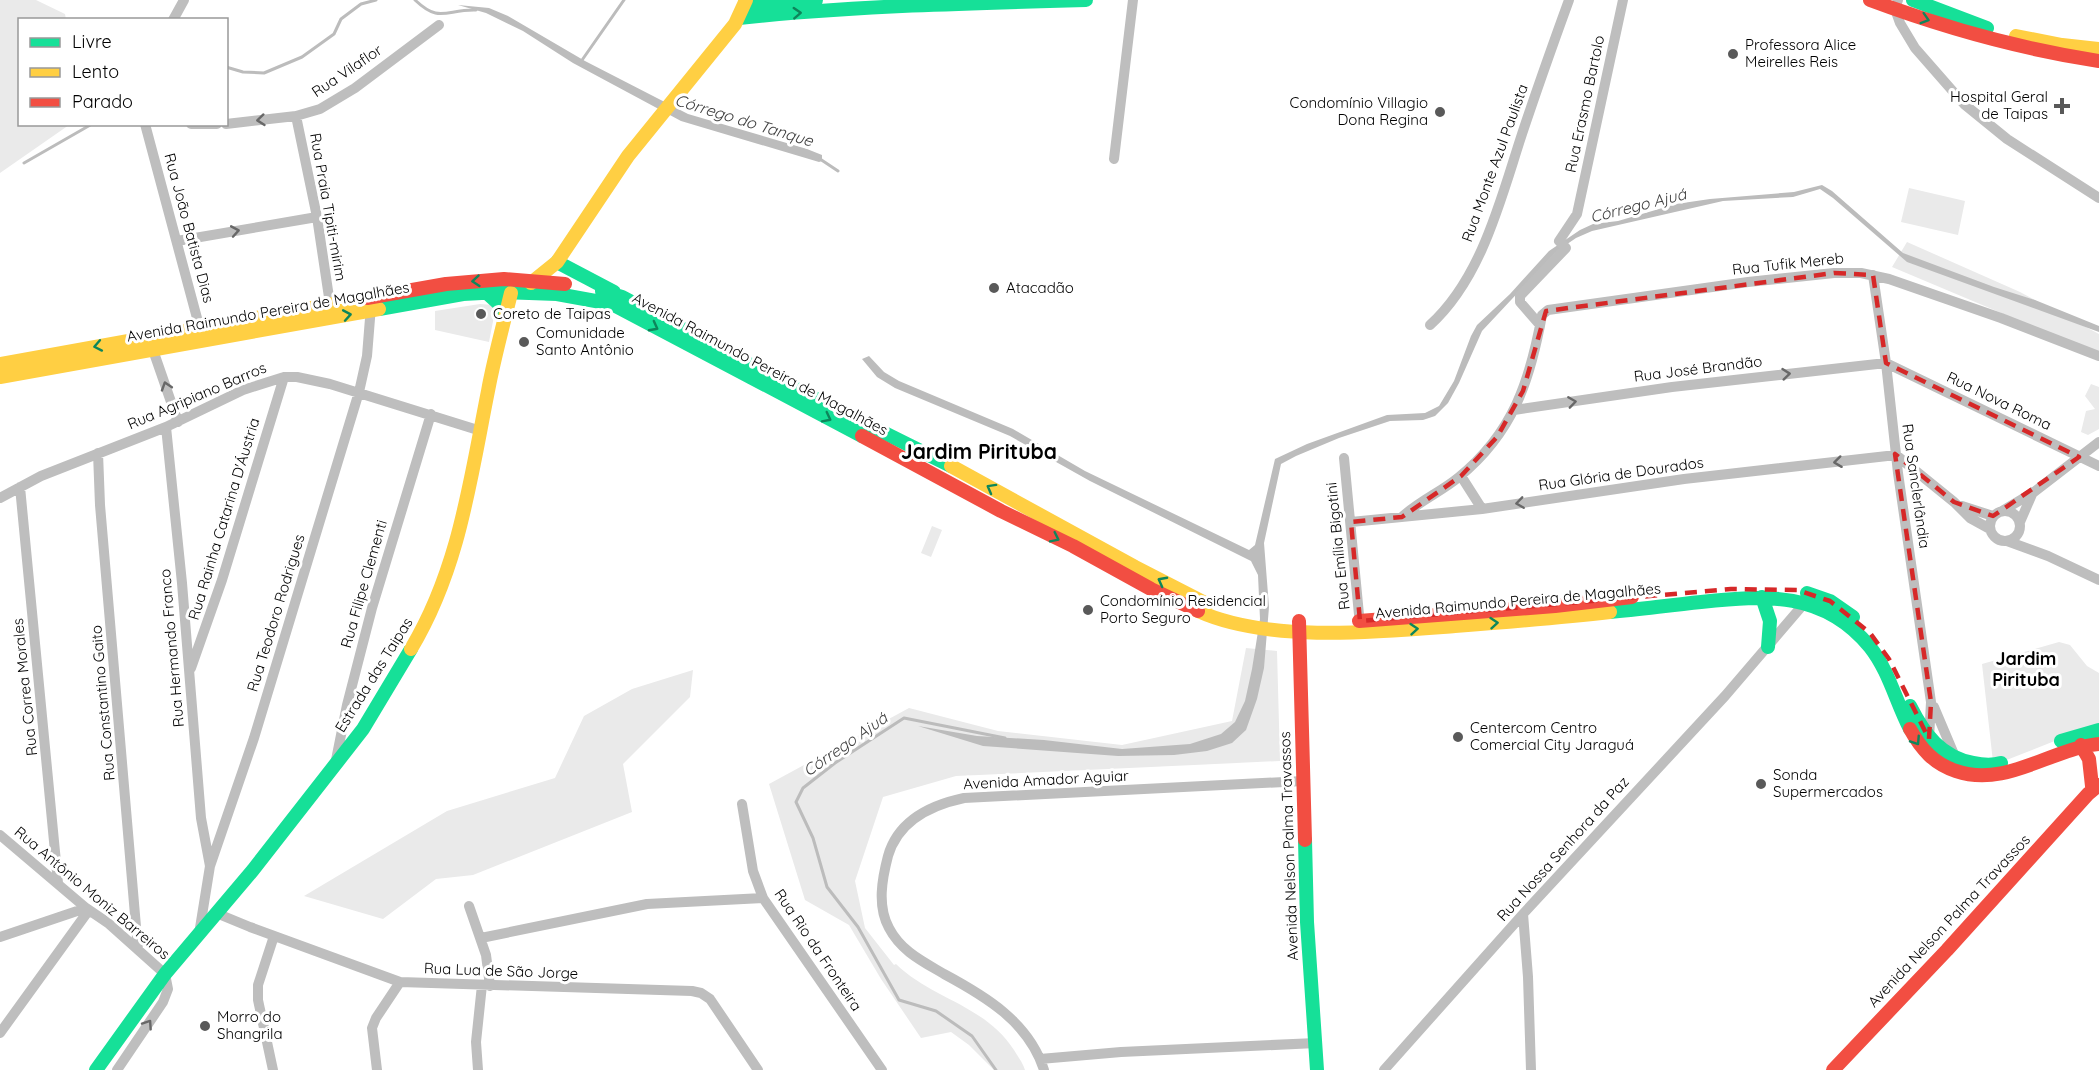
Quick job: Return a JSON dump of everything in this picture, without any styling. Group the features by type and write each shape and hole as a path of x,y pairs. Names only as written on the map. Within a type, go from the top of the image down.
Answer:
{"main road":[{"path":"512,293 535,281 557,262 609,181 739,18 746,2 816,0"},
{"path":"739,18 911,3 1086,0"},
{"path":"1870,0 1896,4 1980,36 2041,52 2099,61"},
{"path":"1913,0 1980,26 2062,45 2099,49"},
{"path":"557,262 622,297"},
{"name":"Avenida Raimundo Pereira de Magalhães","path":"0,377 153,350 201,333 249,332 446,284 487,280 535,281 591,288 622,297 799,390 939,459 1203,602 1254,623"},
{"path":"487,292 506,315"},
{"name":"Avenida Raimundo Pereira de Magalhães","path":"0,364 201,333 330,304 371,304 487,292 586,297 612,304 1152,589 1215,619 1299,627 1457,627 1657,605 1762,597 1808,599 1830,602 1870,633 1889,659 1929,739 1956,760 1965,763 1994,765 2080,734 2099,730"},
{"name":"Estrada das Taipas","path":"96,1070 165,974 253,870 363,729 423,629 441,588 464,516 488,389 512,293"},
{"path":"249,332 270,321 320,312 330,304"},
{"name":"Avenida Raimundo Pereira de Magalhães","path":"1360,627 1608,600 1753,588 1784,588 1808,599 1840,621 1866,643 1886,673 1913,737 1934,760 1953,771 1980,777 2002,774 2081,745 2099,744"},
{"path":"1762,597 1772,620 1768,647"},
{"name":"Avenida Nelson Palma Travassos","path":"1299,627 1307,922 1317,1070"},
{"path":"2081,745 2089,759 2095,785"},
{"name":"Avenida Nelson Palma Travassos","path":"1833,1070 1947,950 2095,785"}],"street":[{"path":"174,18 184,0"},
{"path":"1114,159 1133,0"},
{"name":"Rua Monte Azul Paulista","path":"1430,325 1454,301 1485,239 1569,0"},
{"name":"Rua Erasmo Bartolo","path":"1541,320 1520,302 1520,296 1561,246 1577,214 1623,0"},
{"path":"1896,4 1900,23 1915,48 1964,104 2007,140 2099,198"},
{"name":"Rua Vilaflor","path":"228,124 296,116 320,109 336,101 439,25"},
{"name":"Rua Praia Tipiti-mirim","path":"296,116 317,217 330,304"},
{"name":"Rua João Batista Dias","path":"146,126 201,333"},
{"path":"177,241 317,217"},
{"name":"Rua Tufik Mereb","path":"1541,320 1548,310 1694,289 1834,273 1873,274 2001,318 2099,356"},
{"name":"Rua Sanclerlândia","path":"1873,274 1931,702 1929,739"},
{"name":"Rua Teodoro Rodrigues","path":"198,934 210,866 254,738 359,392 367,356 371,304"},
{"path":"1402,517 1461,476 1497,437 1514,410 1529,373 1541,320"},
{"path":"153,350 178,422"},
{"name":"Rua José Brandão","path":"1514,410 1672,387 1886,363"},
{"name":"Rua Nova Roma","path":"1886,363 2099,466"},
{"name":"Rua Agripiano Barros","path":"0,498 98,453 178,422 243,390 284,377 306,379 359,392 481,431"},
{"name":"Rua Rainha Catarina D'Áustria","path":"190,669 219,590 284,377"},
{"name":"Rua Filipe Clementi","path":"336,764 347,705 369,620 431,414"},
{"name":"Rua Hermando Franco","path":"166,427 190,669 201,818 210,866"},
{"path":"1990,529 1990,522 1997,514 2034,492 2099,442"},
{"name":"Rua Constantino Gaito","path":"98,453 100,505 138,950"},
{"path":"1896,455 1954,502 1970,518 1990,529 1997,540 2048,556 2099,580"},
{"name":"Rua Glória de Dourados","path":"1351,522 1482,509 1684,479 1896,455"},
{"name":"Rua Emília Bigotini","path":"1344,458 1360,627"},
{"path":"1461,476 1482,509"},
{"name":"Rua Correa Morales","path":"20,487 58,883"},
{"path":"2007,542 2012,540 2034,492"},
{"path":"1954,502 1975,511 2015,514 2019,527 2048,556"},
{"name":"Rua Nossa Senhora da Paz","path":"1384,1070 1523,914 1725,696 1808,599"},
{"name":"Rua Sanclerlândia","path":"1931,702 1956,760"},
{"name":"Avenida Amador Aguiar","path":"1042,1065 1022,1032 1004,1011 983,995 913,956 899,943 888,926 882,906 882,880 890,852 898,835 909,823 923,811 942,803 964,798 1303,781"},
{"name":"Rua Rio da Fronteira","path":"742,804 753,871 763,898 882,1070"},
{"name":"Rua Antônio Moniz Barreiros","path":"0,835 108,923 165,974"},
{"path":"481,938 647,904 763,898"},
{"path":"470,906 481,938 486,986 476,1042 478,1070"},
{"path":"0,937 88,909"},
{"path":"0,1033 88,909"},
{"name":"Rua Lua de São Jorge","path":"216,913 400,982 701,993 710,999 758,1070"},
{"path":"1523,914 1531,1070"},
{"path":"273,936 258,985 258,1000 273,1070"},
{"path":"117,1070 163,1002 168,989 165,974"},
{"path":"377,1070 372,1028 400,982"},
{"path":"1042,1065 1121,1052 1316,1043"}],"highlighted area":[{"path":"1834,273 1873,275 1886,363 2079,457 1993,516 1954,502 1895,454 1931,702 1929,739 1889,659 1870,633 1830,601 1797,590 1731,589 1360,621 1351,522 1402,517 1461,476 1497,437 1523,391 1546,311"}],"shaded area":[{"path":"0,0 36,0 65,14 66,18 18,18 18,126 68,126 0,173"},
{"path":"458,5 489,8 508,16 585,61 688,114 807,149 822,155 822,161 681,121 573,63 523,31 486,13"},
{"path":"1822,185 1832,191 1903,253 2035,300 2099,326 2099,332 1907,262 1820,189 1793,197 1723,201 1592,231 1576,238 1557,251 1482,331 1448,403 1435,416 1423,420 1390,421 1339,438 1281,464 1264,543 1269,607 1264,668 1257,699 1246,730 1232,743 1207,751 1174,755 1118,756 983,746 918,726 977,736 1044,740 1122,749 1190,744 1221,734 1235,722 1245,701 1260,619 1258,575 1251,561 1090,481 1010,436 895,388 877,377 862,359 869,356 884,372 899,381 1013,429 1085,471 1249,550 1255,545 1275,459 1307,444 1387,415 1425,413 1439,406 1454,381 1477,325 1510,294 1549,251 1580,230 1593,224 1618,221 1676,204 1794,192"},
{"path":"1909,188 1965,201 1958,235 1901,222"},
{"path":"1907,242 2020,292 2099,334 2099,354 1892,267"},
{"path":"480,304 494,305 489,342 435,330 435,311"},
{"path":"2091,384 2099,387 2099,429 2088,435 2081,432 2086,411 2095,409 2085,396"},
{"path":"932,526 942,530 931,557 921,553"},
{"path":"2059,642 2070,645 2087,666 2099,673 2099,726 2095,725 2004,761 1993,762 1982,664"},
{"path":"1246,648 1277,651 1280,761 956,776 883,797 855,881 865,928 894,965 896,964 926,986 973,1012 1002,1035 1022,1062 1025,1070 994,1070 969,1045 951,1032 921,1038 881,979 849,925 805,900 769,784 909,708 998,731 1122,745 1232,721"},
{"path":"693,670 690,697 623,764 632,812 473,875 436,879 383,919 304,896 447,811 555,778 584,716 632,689"}],"waterway":[{"name":"Córrego do Tanque","path":"228,68 243,72 264,73 302,57 334,34 341,19 361,4 376,0"},
{"name":"Córrego do Tanque","path":"415,0 431,12 437,13 476,10"},
{"path":"580,63 624,0"},
{"name":"Córrego do Tanque","path":"24,163 89,126"},
{"name":"Córrego do Tanque","path":"820,159 838,171"},
{"name":"Córrego Ajuá","path":"996,1070 972,1036 936,1011 899,1000 858,927 827,887 813,838 796,802 803,788 835,763 904,718 1005,738"}],"traffic: fast":[{"path":"745,3 816,0"},
{"path":"739,18 869,8 1086,0"},
{"path":"1913,0 1987,28"},
{"path":"557,262 614,292"},
{"path":"602,291 622,297 798,390 951,466"},
{"path":"379,309 463,294 500,292 557,294 612,304 862,436"},
{"path":"487,293 506,315"},
{"path":"1807,593 1830,601 1853,617"},
{"path":"1762,597 1770,621 1768,647"},
{"path":"1610,612 1748,598 1771,598 1813,606 1833,615 1852,629 1870,647 1887,676 1910,729"},
{"path":"96,1070 165,974 253,870 363,729 411,649"},
{"path":"1910,706 1928,735 1952,756 1980,764 2001,763"},
{"path":"2061,741 2099,730"},
{"path":"1305,840 1307,922 1317,1070"}],"traffic: slow":[{"path":"531,283 557,262 628,156 735,24 746,0"},
{"path":"2016,36 2099,49"},
{"path":"411,649 441,588 461,524 493,366 511,293"},
{"path":"0,364 367,298"},
{"path":"0,377 379,309"},
{"path":"951,466 1207,604"},
{"path":"1198,611 1226,621 1257,628 1324,633 1425,628 1610,612"}],"traffic: jam":[{"path":"1870,0 1926,20 1983,36 2099,61"},
{"path":"367,298 446,284 504,279 565,284"},
{"path":"862,436 1001,511 1198,611"},
{"path":"1359,621 1555,606 1632,597"},
{"path":"1299,621 1305,840"},
{"path":"1910,729 1935,760 1948,768 1974,775 1993,775 2010,771 2081,747 2099,744"},
{"path":"2081,745 2089,759 2092,786"},
{"path":"1833,1070 1947,950 2088,794 2099,785"}],"place":[{"name":"Professora Alice Meirelles Reis","path":"1733,54"},
{"name":"Hospital Geral de Taipas","path":"2062,106"},
{"name":"Condomínio Villagio Dona Regina","path":"1440,112"},
{"name":"Atacadão","path":"994,288"},
{"name":"Coreto de Taipas","path":"481,314"},
{"name":"Comunidade Santo Antônio","path":"524,342"},
{"name":"Condomínio Residencial Porto Seguro","path":"1088,610"},
{"name":"Centercom Centro Comercial City Jaraguá","path":"1458,737"},
{"name":"Sonda Supermercados","path":"1761,784"},
{"name":"Morro do Shangrila","path":"205,1026"}],"district":[{"name":"Jardim Pirituba","path":"979,452"},
{"name":"Jardim Pirituba","path":"2026,669"}]}
